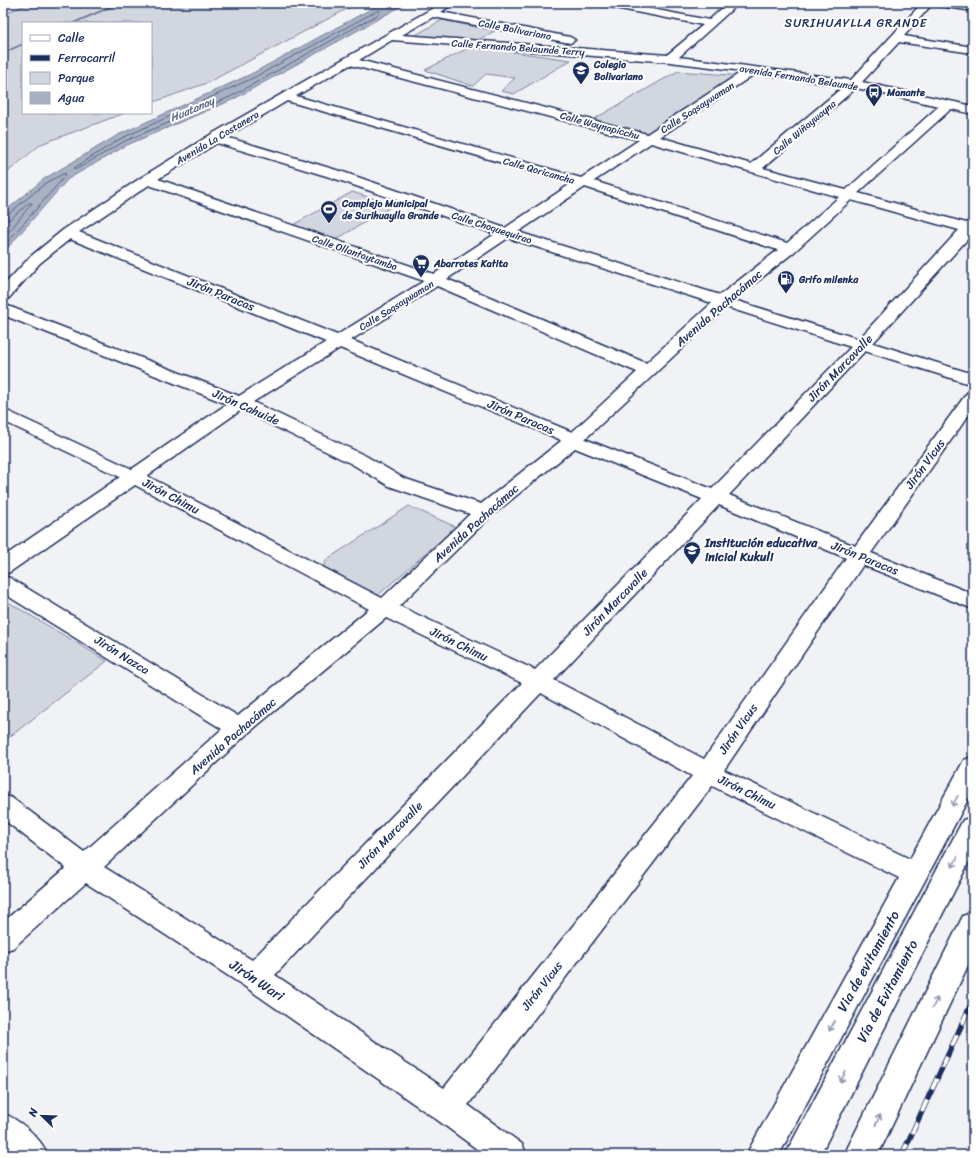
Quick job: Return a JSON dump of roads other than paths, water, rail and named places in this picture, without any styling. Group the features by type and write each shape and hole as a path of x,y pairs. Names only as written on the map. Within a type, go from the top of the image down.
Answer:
{"highway":[{"name":"Vía de Evitamiento","path":"802,1155 973,828"},
{"path":"861,1155 973,925"}],"street":[{"name":"Avenida La Costanera","path":"3,295 35,260 68,233 147,180 215,138 449,3"},
{"path":"605,3 710,22"},
{"path":"670,59 710,22 734,3"},
{"name":"Calle Wiñaywayna","path":"753,169 854,84 928,3"},
{"path":"940,3 959,4 973,8"},
{"name":"Calle Bolivariano","path":"431,13 670,59"},
{"name":"Calle Fernando Belaunde Terry","path":"390,37 670,59"},
{"path":"897,38 972,50"},
{"name":"avenida Fernando Belaunde","path":"670,59 754,69 854,84 973,110"},
{"name":"Calle Waynapicchu","path":"350,60 648,138 849,196"},
{"name":"Calle Saqsaywaman","path":"3,567 240,403 436,280 754,69"},
{"name":"Calle Qoricancha","path":"286,97 582,182 789,249"},
{"name":"Avenida Pachacámac","path":"3,939 85,868 239,728 384,608 484,512 573,442 648,370 724,301 789,249 948,105"},
{"name":"Calle Choquequirao","path":"215,138 338,175 506,233 724,301"},
{"name":"Calle Ollantaytambo","path":"147,180 436,280 648,370"},
{"path":"849,196 972,227"},
{"name":"Jirón Marcavalle","path":"254,977 861,346 972,227"},
{"name":"Jirón Paracas","path":"68,233 338,341 565,435 573,442 716,497 973,602"},
{"path":"724,301 861,346 973,380"},
{"name":"Jirón Cahuide","path":"3,309 240,403 359,460 396,482 484,512"},
{"name":"Jirón Vicus","path":"447,1108 708,773 858,556 973,397"},
{"name":"Jirón Chimu","path":"3,414 135,476 384,608 538,682 708,773 916,874"},
{"name":"Jirón Nazca","path":"3,583 239,728"},
{"name":"Via de evitamiento","path":"762,1155 973,767"},
{"name":"Jirón Wari","path":"3,806 85,868 254,977 447,1108 511,1155"},
{"path":"3,1129 32,1155"}],"water":[{"name":"Huatanay","path":"382,3 407,3 232,100 127,145 68,179 3,253 3,213 44,179 118,135 251,74"}],"waterway":[{"path":"75,22 120,3"},
{"path":"3,53 22,44"}],"railway":[{"path":"902,1155 973,1000"}],"place":[{"name":"Colegio Bolivariano","path":"581,85"},
{"name":"Manante","path":"874,107"},
{"name":"Complejo Municipal de Surihuaylla Grande","path":"329,224"},
{"name":"Abarrotes Katita","path":"421,278"},
{"name":"Grifo milenka","path":"786,294"},
{"name":"Institución educativa inicial Kukuli","path":"692,565"}],"district":[{"name":"SURIHUAYLLA GRANDE","path":"856,23"}]}
